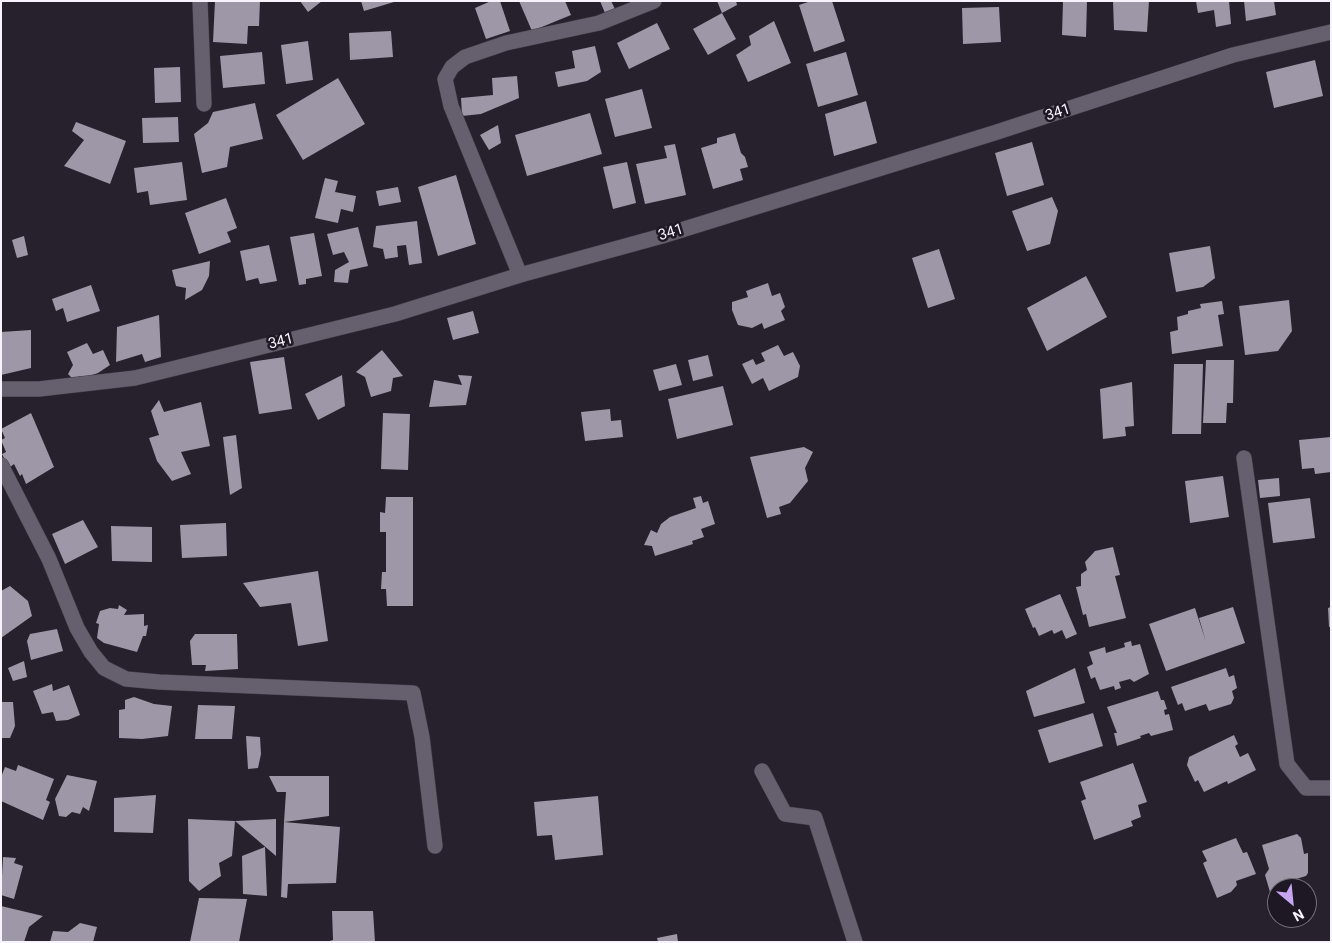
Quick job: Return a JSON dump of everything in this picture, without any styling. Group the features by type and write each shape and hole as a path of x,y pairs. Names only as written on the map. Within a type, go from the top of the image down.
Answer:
{"street":[{"path":"200,1 204,104"},
{"path":"520,275 451,106 445,79 452,67 465,57 506,43 599,23 654,1"},
{"name":"341","path":"1,389 38,389 135,378 395,314 520,275 662,236 994,134 1233,55 1331,32"},
{"path":"1244,458 1287,764 1306,788 1331,788"},
{"path":"1,465 50,559 77,628 104,668 126,679 159,682 413,693 422,737 435,846"},
{"path":"762,771 785,814 815,818 855,942"}],"building":[{"path":"215,1 260,1 259,26 248,26 247,44 213,42"},
{"path":"300,1 322,1 308,12"},
{"path":"361,1 394,1 394,2 364,11"},
{"path":"491,1 500,1 510,31 486,39 475,8"},
{"path":"519,1 565,1 571,15 532,31"},
{"path":"600,1 611,1 615,9 605,13"},
{"path":"717,1 736,1 737,5 722,13"},
{"path":"811,1 832,1 845,41 814,52 799,5"},
{"path":"1063,1 1087,1 1086,37 1062,35"},
{"path":"1113,1 1149,1 1147,32 1114,30"},
{"path":"1196,1 1229,1 1231,24 1216,27 1214,10 1198,13"},
{"path":"1244,1 1274,1 1276,15 1246,21"},
{"path":"999,7 1001,42 963,44 962,8"},
{"path":"722,13 736,39 708,55 693,29"},
{"path":"774,21 791,63 748,82 736,55 751,45 749,36"},
{"path":"657,23 670,49 629,69 617,43"},
{"path":"391,31 393,57 350,60 349,33"},
{"path":"308,41 313,80 286,84 281,45"},
{"path":"595,46 601,72 587,81 558,87 555,72 575,68 572,51"},
{"path":"262,52 265,84 223,88 220,56"},
{"path":"846,52 858,95 818,107 806,64"},
{"path":"1315,60 1323,96 1274,108 1266,72"},
{"path":"180,67 181,102 155,103 154,68"},
{"path":"517,76 519,98 481,114 462,116 461,98 493,95 492,78"},
{"path":"338,78 365,124 303,160 276,115"},
{"path":"642,89 652,128 615,137 605,99"},
{"path":"866,101 877,143 834,156 825,114"},
{"path":"255,103 263,139 230,147 227,167 202,173 194,134 208,123 213,112"},
{"path":"590,113 602,154 527,176 515,135"},
{"path":"178,117 179,142 143,143 142,118"},
{"path":"76,122 126,141 110,184 64,166 84,140 72,131"},
{"path":"498,125 501,143 489,150 480,135"},
{"path":"735,133 741,153 745,157 748,167 740,169 743,180 713,189 701,148 717,143 717,138"},
{"path":"1032,142 1044,185 1007,196 995,153"},
{"path":"675,144 686,195 645,204 636,164 667,158 664,146"},
{"path":"182,162 187,200 150,205 148,191 137,193 134,168"},
{"path":"627,162 636,203 613,209 603,167"},
{"path":"456,175 476,244 438,256 418,187"},
{"path":"325,178 338,181 335,192 356,196 353,212 341,209 338,223 315,218"},
{"path":"398,187 401,202 379,206 376,191"},
{"path":"1052,197 1058,211 1050,244 1027,251 1012,211"},
{"path":"226,198 237,228 227,232 231,242 199,254 185,213"},
{"path":"417,221 422,263 409,265 406,245 397,246 398,257 385,259 383,249 373,247 376,226"},
{"path":"358,227 368,266 350,270 348,283 334,282 335,270 349,262 344,252 333,255 327,234"},
{"path":"314,233 322,276 306,279 306,284 299,285 290,237"},
{"path":"24,236 28,255 17,258 12,240"},
{"path":"269,245 277,281 260,284 258,278 246,281 240,251"},
{"path":"1210,246 1215,278 1203,287 1176,292 1169,253"},
{"path":"939,249 955,299 928,308 912,258"},
{"path":"210,261 209,276 202,290 185,300 186,288 176,286 172,270"},
{"path":"1086,276 1107,317 1047,351 1027,308"},
{"path":"768,283 772,296 780,293 785,307 781,311 785,320 764,329 762,323 752,328 738,325 732,310 732,302 748,297 746,291"},
{"path":"91,285 100,311 67,322 63,308 56,311 52,299"},
{"path":"1289,300 1292,331 1278,351 1245,355 1239,306"},
{"path":"1222,301 1224,314 1218,315 1223,346 1172,354 1170,332 1178,330 1177,317 1188,314 1188,311 1201,308 1200,304"},
{"path":"473,311 479,333 453,340 447,318"},
{"path":"159,315 161,357 145,362 142,354 116,362 117,327"},
{"path":"31,330 31,368 1,375 1,332"},
{"path":"87,343 93,354 103,350 110,365 98,373 83,378 80,376 74,380 68,374 73,365 67,352"},
{"path":"778,345 784,356 793,352 800,366 798,377 769,391 763,378 752,384 742,364 753,359 756,365 765,361 761,353"},
{"path":"382,350 403,376 393,378 391,391 371,397 365,377 356,372"},
{"path":"708,355 713,376 693,381 688,360"},
{"path":"284,357 292,409 259,414 250,362"},
{"path":"1206,360 1234,360 1233,403 1227,403 1226,423 1203,423"},
{"path":"676,364 682,385 659,391 653,370"},
{"path":"1174,364 1203,364 1201,434 1172,434"},
{"path":"342,375 345,406 318,420 305,394"},
{"path":"458,375 472,376 466,405 429,407 434,380 462,385"},
{"path":"1132,382 1134,426 1125,427 1126,436 1103,439 1100,389"},
{"path":"723,386 733,425 677,439 668,399"},
{"path":"159,400 164,412 201,402 210,446 181,452 191,474 172,481 157,461 149,438 159,435 151,411"},
{"path":"610,409 611,421 621,420 623,437 585,441 581,412"},
{"path":"31,413 54,467 26,484 22,474 20,476 14,464 9,468 2,454 6,452 1,440 5,438 1,429"},
{"path":"383,413 410,414 408,470 381,469"},
{"path":"236,435 242,488 230,495 223,437"},
{"path":"1331,437 1331,472 1315,474 1314,468 1302,469 1299,440"},
{"path":"804,447 813,452 805,468 808,481 790,503 779,507 781,514 767,518 750,457"},
{"path":"1223,476 1229,517 1190,523 1185,481"},
{"path":"1279,478 1280,496 1260,498 1258,480"},
{"path":"701,496 703,503 708,501 715,524 701,529 704,537 692,541 693,544 655,556 652,546 644,545 651,530 657,533 661,524 670,517 696,508 693,498"},
{"path":"386,497 413,497 413,606 387,606 386,589 381,589 382,572 386,572 386,532 380,532 380,512 385,513"},
{"path":"1310,498 1315,538 1273,543 1268,503"},
{"path":"83,520 98,547 65,564 52,534"},
{"path":"226,523 227,556 182,558 180,525"},
{"path":"111,526 152,527 152,562 112,561"},
{"path":"1113,547 1120,575 1115,576 1126,618 1089,627 1086,614 1083,615 1076,587 1081,586 1081,574 1087,570 1085,562 1095,551"},
{"path":"318,571 328,641 298,646 291,603 260,607 243,583"},
{"path":"10,586 28,601 32,616 1,638 1,591"},
{"path":"1060,594 1077,634 1066,639 1062,630 1054,634 1052,630 1039,636 1035,627 1033,628 1025,609"},
{"path":"119,605 127,610 124,615 144,614 144,626 148,625 146,636 143,636 137,652 104,643 97,638 99,624 96,623 100,611 110,608 118,609"},
{"path":"1233,607 1245,643 1166,671 1149,624 1195,608 1206,642 1199,618"},
{"path":"1331,607 1331,627 1329,627 1328,608"},
{"path":"57,629 63,651 31,660 27,641 30,634"},
{"path":"195,634 237,634 238,669 205,671 206,665 192,665 190,641"},
{"path":"1131,641 1132,646 1140,644 1149,674 1134,682 1130,679 1119,682 1121,688 1115,690 1114,686 1100,690 1095,677 1091,679 1087,667 1093,664 1089,652 1105,647 1106,653 1125,647 1124,643"},
{"path":"24,661 27,677 13,681 8,668"},
{"path":"1075,668 1085,703 1034,717 1026,691"},
{"path":"1226,668 1229,677 1234,675 1237,688 1232,691 1234,698 1231,704 1209,711 1206,704 1185,711 1182,703 1178,705 1171,687"},
{"path":"52,684 53,691 69,685 80,715 68,720 56,721 53,712 42,714 33,691"},
{"path":"1158,691 1161,700 1164,700 1167,709 1164,710 1165,715 1169,714 1173,730 1151,736 1149,733 1140,736 1141,738 1117,746 1114,733 1117,733 1107,707"},
{"path":"134,697 154,704 172,706 168,736 142,739 119,738 119,710 125,709 125,700"},
{"path":"1,702 13,702 15,726 10,738 1,738"},
{"path":"198,705 235,706 232,739 195,739"},
{"path":"1093,713 1103,746 1049,763 1038,730"},
{"path":"1234,735 1238,744 1235,746 1240,757 1248,753 1256,770 1228,784 1227,781 1204,792 1198,780 1195,782 1187,765 1189,757"},
{"path":"246,736 260,737 261,754 258,768 248,769"},
{"path":"1133,763 1147,802 1138,805 1141,817 1131,821 1133,826 1094,840 1081,801 1086,799 1080,782"},
{"path":"18,765 54,779 46,800 50,802 43,820 1,801 1,777 5,767 16,771"},
{"path":"67,775 97,781 89,811 83,807 80,814 72,812 66,817 59,816 55,799"},
{"path":"269,776 329,776 329,816 284,822 286,792 277,792"},
{"path":"156,795 153,833 114,832 114,798"},
{"path":"598,796 603,855 555,860 552,835 537,836 534,802"},
{"path":"188,819 235,821 232,856 219,863 221,876 199,891 189,881"},
{"path":"276,819 276,856 235,821"},
{"path":"284,822 340,827 336,883 288,884 287,898 281,897"},
{"path":"1297,834 1301,838 1304,854 1308,853 1308,873 1306,876 1299,878 1267,878 1267,882 1265,875 1269,869 1262,845"},
{"path":"1236,838 1243,853 1247,852 1256,874 1236,881 1237,885 1231,892 1217,898 1203,863 1207,861 1202,851"},
{"path":"265,847 267,896 243,894 242,856"},
{"path":"3,857 16,858 14,863 23,866 14,899 1,895"},
{"path":"199,898 247,899 239,942 190,942"},
{"path":"1,906 43,916 29,927 24,942 1,942"},
{"path":"332,911 373,911 375,942 326,942 333,940"},
{"path":"80,923 97,927 93,942 50,942 53,931 68,932"},
{"path":"677,934 678,942 658,942 657,938"}]}
